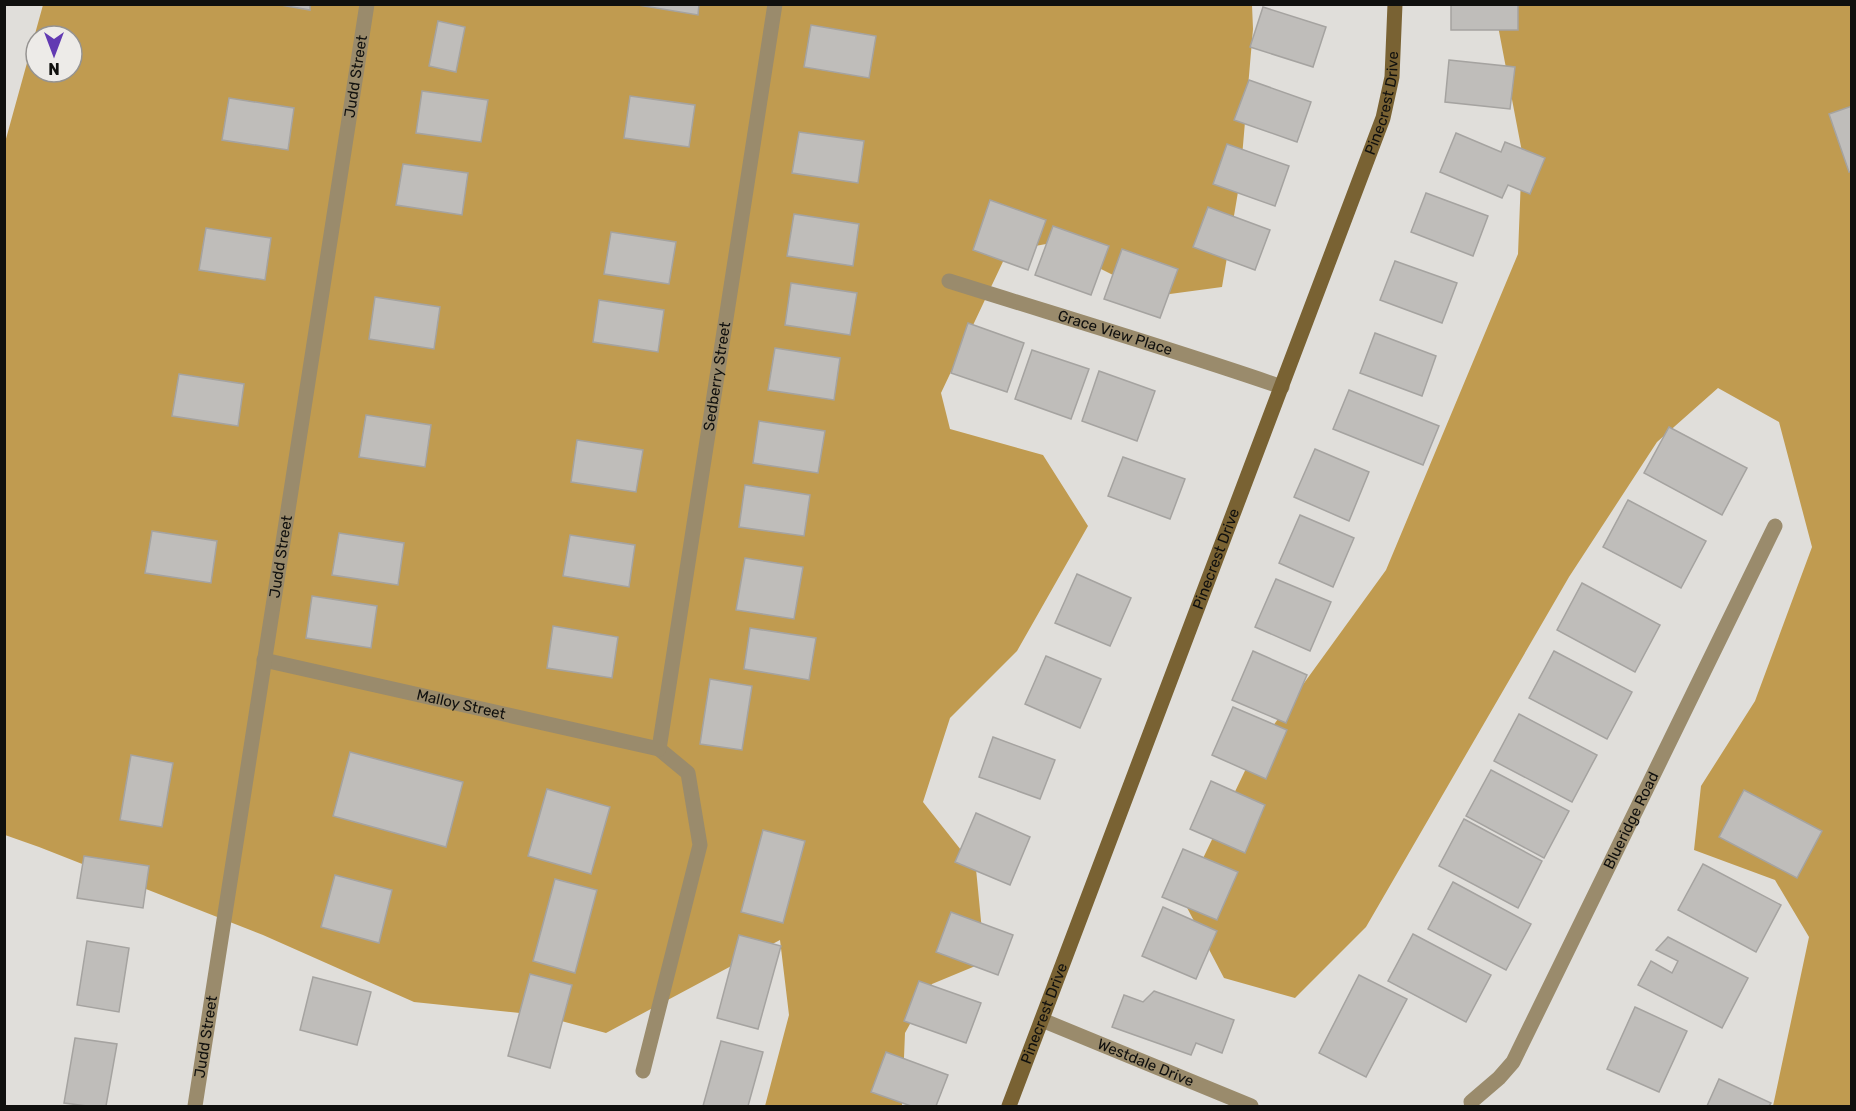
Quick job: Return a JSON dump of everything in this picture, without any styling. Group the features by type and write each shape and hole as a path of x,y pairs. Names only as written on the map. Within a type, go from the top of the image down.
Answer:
{"street":[{"name":"Judd Street","path":"195,1107 367,4"},
{"name":"Sedberry Street","path":"658,749 775,4"},
{"name":"Pinecrest Drive","path":"1009,1107 1383,118 1392,77 1395,4"},
{"name":"Grace View Place","path":"949,281 1142,342 1178,351 1282,387"},
{"name":"Blueridge Road","path":"1473,1105 1512,1062 1775,526"},
{"name":"Malloy Street","path":"264,660 658,749"},
{"path":"643,1071 700,844 688,773 658,749"},
{"name":"Westdale Drive","path":"1042,1020 1251,1107"}],"shaded area":[{"path":"43,5 1252,5 1253,29 1240,180 1222,287 1155,296 1101,269 1057,242 1008,251 941,393 950,429 1043,455 1088,526 1017,651 950,718 923,802 976,869 985,962 932,984 905,1033 902,1106 765,1106 789,1015 780,940 606,1033 539,1015 414,1002 263,935 5,835 4,146 24,74 24,84 84,84 84,24 38,24"},
{"path":"1494,5 1851,5 1851,1106 1773,1106 1809,937 1775,880 1694,850 1701,786 1755,701 1812,547 1779,422 1718,388 1657,442 1569,577 1366,927 1295,998 1224,978 1183,900 1254,752 1386,570 1518,254 1522,152"}],"building":[{"path":"275,4 310,4 310,10"},
{"path":"632,4 699,4 698,15"},
{"path":"1451,4 1518,4 1518,30 1451,30"},
{"path":"1263,7 1326,27 1313,67 1250,47"},
{"path":"438,21 465,27 456,72 429,66"},
{"path":"811,25 876,36 869,78 804,67"},
{"path":"1449,60 1515,67 1510,109 1445,102"},
{"path":"1249,80 1311,102 1297,142 1234,120"},
{"path":"422,91 488,100 481,142 416,133"},
{"path":"630,96 695,105 689,147 624,138"},
{"path":"229,98 294,108 288,150 222,140"},
{"path":"1852,106 1852,171 1849,172 1829,114"},
{"path":"799,132 864,141 858,183 792,173"},
{"path":"1456,133 1501,152 1505,142 1545,158 1530,194 1508,185 1502,198 1440,172"},
{"path":"1227,144 1289,166 1275,206 1213,184"},
{"path":"403,164 468,173 462,215 396,205"},
{"path":"1426,193 1488,216 1473,256 1411,232"},
{"path":"990,200 1046,220 1028,270 973,250"},
{"path":"1208,207 1270,230 1255,270 1193,247"},
{"path":"794,214 859,224 853,266 787,256"},
{"path":"1053,226 1109,246 1091,295 1035,275"},
{"path":"206,228 271,238 265,280 199,270"},
{"path":"611,232 676,242 669,284 604,274"},
{"path":"1122,249 1178,269 1160,318 1104,299"},
{"path":"1395,261 1457,283 1442,323 1380,300"},
{"path":"791,283 857,293 850,335 785,325"},
{"path":"375,297 440,307 434,349 369,339"},
{"path":"599,300 664,310 658,352 593,342"},
{"path":"968,323 1024,343 1007,392 951,373"},
{"path":"1375,333 1436,356 1422,396 1360,373"},
{"path":"775,348 840,358 834,400 768,390"},
{"path":"1032,350 1089,369 1071,419 1015,399"},
{"path":"1099,371 1155,391 1137,441 1082,421"},
{"path":"179,374 244,384 238,426 172,416"},
{"path":"1349,390 1439,426 1423,465 1333,429"},
{"path":"366,415 431,425 425,467 359,457"},
{"path":"759,421 825,431 818,473 753,463"},
{"path":"1669,427 1747,468 1722,515 1644,473"},
{"path":"577,440 643,450 636,492 571,482"},
{"path":"1315,449 1369,472 1349,521 1294,497"},
{"path":"1123,457 1185,479 1170,519 1108,496"},
{"path":"745,485 810,495 804,536 739,527"},
{"path":"1628,500 1706,541 1681,588 1603,547"},
{"path":"1300,515 1354,538 1333,587 1279,563"},
{"path":"152,531 217,541 211,583 145,573"},
{"path":"339,533 404,543 398,585 332,575"},
{"path":"570,535 635,545 629,587 563,576"},
{"path":"745,558 803,567 794,619 736,610"},
{"path":"1077,574 1131,598 1110,646 1055,623"},
{"path":"1276,579 1331,602 1310,651 1255,627"},
{"path":"1582,583 1660,625 1635,672 1557,630"},
{"path":"312,596 377,606 371,648 306,638"},
{"path":"553,626 618,637 612,678 547,668"},
{"path":"750,628 816,638 809,680 744,669"},
{"path":"1253,651 1307,675 1286,723 1232,700"},
{"path":"1554,651 1632,692 1607,739 1529,698"},
{"path":"1046,656 1101,679 1080,728 1025,704"},
{"path":"710,679 752,686 742,750 700,744"},
{"path":"1233,707 1287,730 1266,779 1212,755"},
{"path":"1519,714 1597,755 1572,802 1494,761"},
{"path":"993,737 1055,760 1040,799 979,777"},
{"path":"350,752 463,782 446,847 333,816"},
{"path":"131,755 173,763 162,827 120,820"},
{"path":"1491,770 1569,811 1544,858 1466,816"},
{"path":"1211,781 1265,805 1245,853 1190,829"},
{"path":"547,789 610,807 591,874 528,856"},
{"path":"1744,790 1822,831 1797,878 1719,837"},
{"path":"976,813 1030,837 1010,885 955,862"},
{"path":"1464,819 1542,861 1518,908 1439,866"},
{"path":"763,830 805,841 783,923 741,912"},
{"path":"1183,849 1238,872 1217,920 1162,897"},
{"path":"84,856 149,866 143,908 77,898"},
{"path":"1703,864 1781,905 1756,952 1678,910"},
{"path":"335,875 392,890 379,943 321,927"},
{"path":"555,879 597,890 575,973 533,961"},
{"path":"1453,882 1531,924 1506,970 1428,929"},
{"path":"1163,907 1217,931 1196,979 1142,956"},
{"path":"951,912 1013,935 998,975 936,952"},
{"path":"1413,934 1491,975 1466,1022 1388,981"},
{"path":"739,935 781,946 758,1029 717,1018"},
{"path":"1668,937 1748,978 1722,1028 1638,985 1651,961 1672,973 1678,961 1656,950"},
{"path":"87,941 129,948 119,1012 77,1005"},
{"path":"530,974 572,985 550,1068 508,1056"},
{"path":"1359,975 1407,999 1366,1077 1319,1053"},
{"path":"313,977 371,992 357,1045 300,1030"},
{"path":"919,981 981,1003 966,1043 904,1021"},
{"path":"1154,991 1234,1020 1222,1053 1196,1043 1191,1055 1112,1027 1124,995 1143,1002"},
{"path":"1635,1007 1687,1031 1659,1092 1607,1069"},
{"path":"75,1038 117,1044 106,1106 64,1103"},
{"path":"721,1041 763,1052 748,1106 703,1106"},
{"path":"886,1052 948,1075 936,1106 911,1106 871,1092"},
{"path":"1719,1079 1771,1103 1769,1106 1707,1106"}]}
